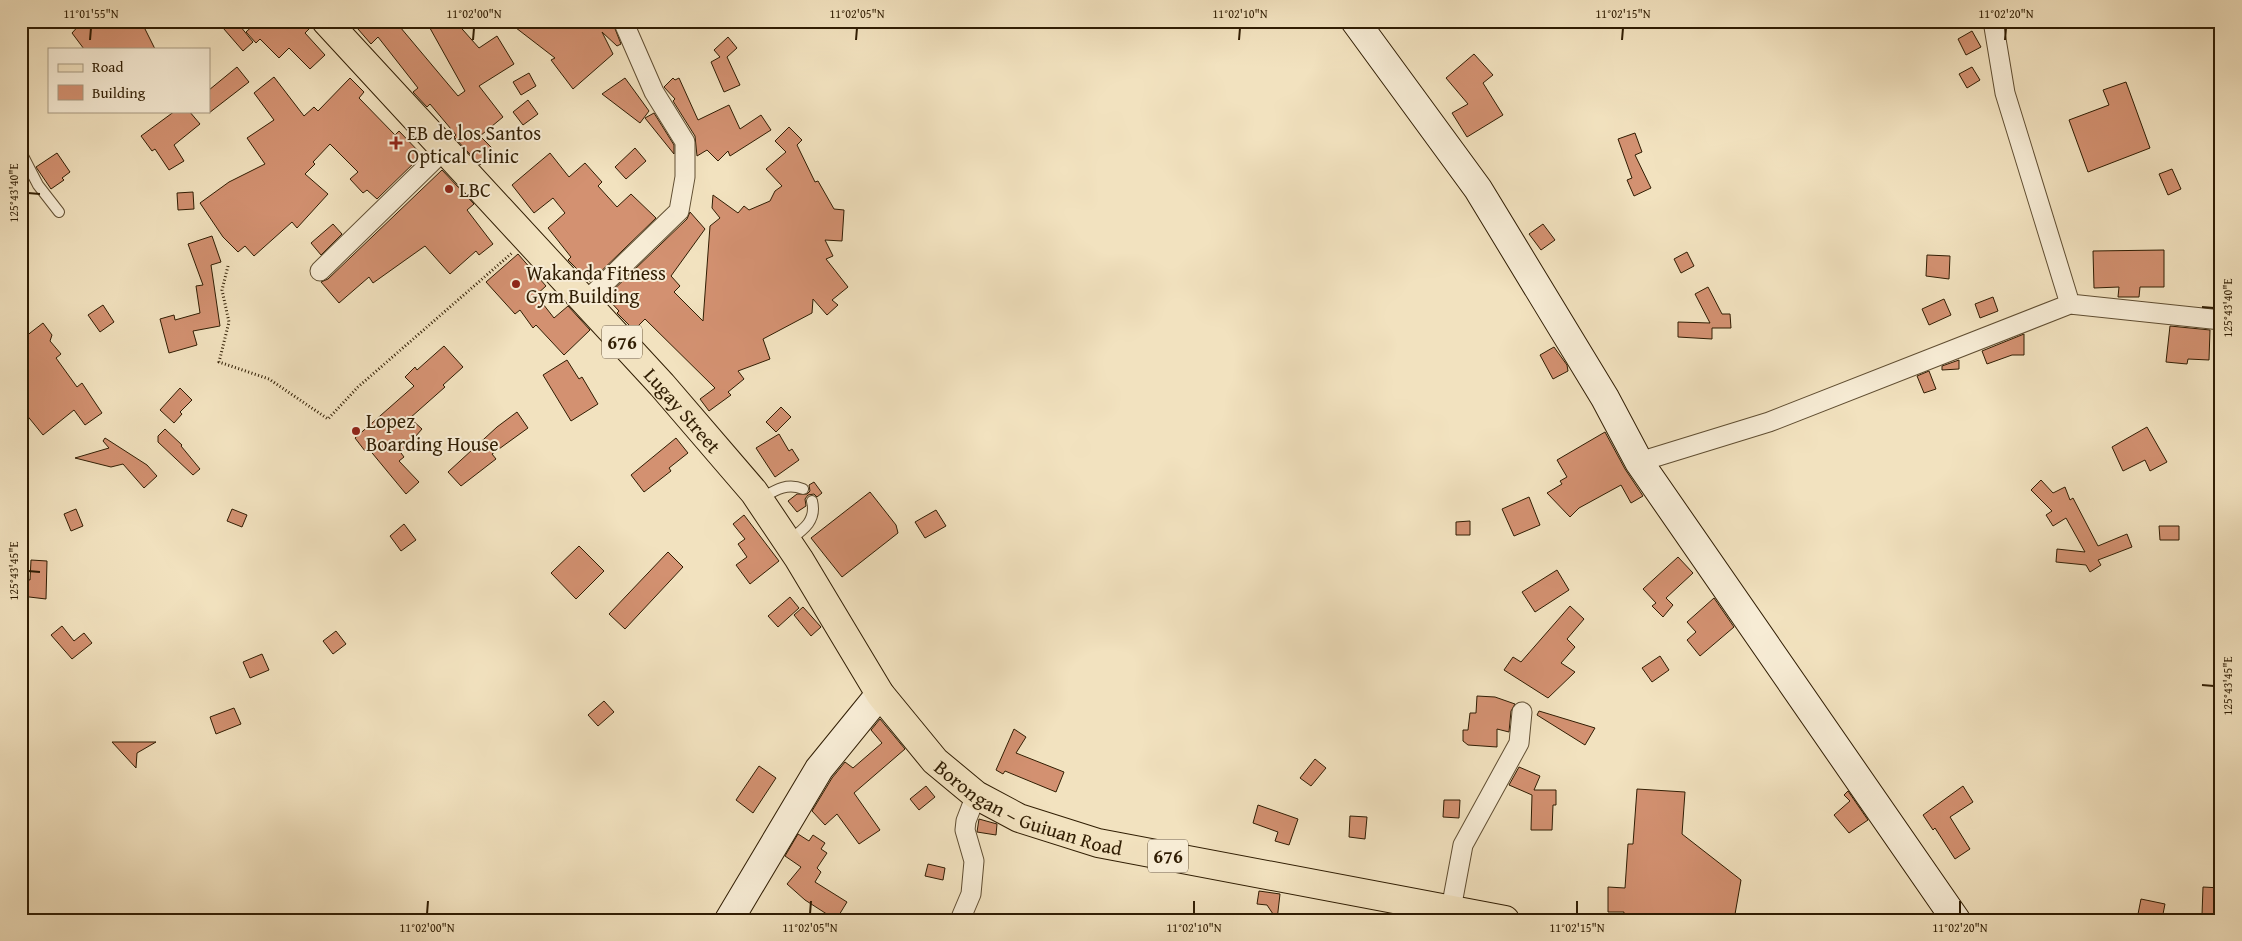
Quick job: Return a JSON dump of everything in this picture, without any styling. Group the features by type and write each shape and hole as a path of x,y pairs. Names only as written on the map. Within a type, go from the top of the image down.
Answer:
{"main road":[{"name":"Lugay Street","path":"326,21 662,385 760,500 788,542 880,694"},
{"name":"Borongan – Guiuan Road","path":"880,694 935,761 976,795 1019,818 1098,843 1505,920"}],"street":[{"path":"585,302 679,211 685,177 685,142 654,92 623,21"},
{"path":"1993,21 2005,92 2070,304"},
{"path":"1357,22 1478,189 1605,398 1639,462 1956,920"},
{"path":"320,271 444,150"},
{"path":"1639,462 1769,422 2070,304 2221,320"},
{"path":"729,920 819,769 880,694"},
{"path":"1451,910 1464,845 1519,743 1522,712"},
{"path":"960,920 971,894 974,861 965,830 966,821 976,795"}],"lane":[{"path":"21,152 38,185 59,212"},
{"path":"760,500 784,487 797,487 803,490"},
{"path":"788,542 811,522 813,515 812,501"}],"path":[{"path":"228,266 222,290 229,322 219,362 269,379 328,419 358,387 527,240"}],"building":[{"path":"83,21 141,21 154,48 83,48 72,33"},
{"path":"217,21 236,21 253,42 243,51"},
{"path":"258,21 278,21 283,27 289,21 303,21 310,28 305,33 325,55 310,69 289,48 279,58 260,39 256,43 246,32"},
{"path":"351,21 395,21 458,96 465,91 426,21 455,21 479,48 497,36 514,64 479,86 503,117 480,136 492,148 486,154 489,157 480,165 454,137 456,135 430,104 427,107 413,92 418,88 378,37 371,44"},
{"path":"507,21 612,21 621,44 617,46 602,32 613,54 573,89 551,60 555,58"},
{"path":"1972,31 1981,47 1966,55 1958,39"},
{"path":"728,37 737,48 727,57 740,85 724,92 711,62 720,57 714,50"},
{"path":"1474,54 1493,75 1483,83 1503,115 1467,137 1452,113 1468,104 1446,78"},
{"path":"237,67 249,82 209,113 210,89"},
{"path":"1972,67 1980,80 1967,88 1959,74"},
{"path":"529,73 536,86 521,95 513,82"},
{"path":"274,77 304,116 314,107 318,111 350,78 364,92 359,98 395,135 399,131 422,155 377,199 367,190 363,193 350,179 358,172 330,144 313,162 315,164 305,174 328,194 297,228 292,222 254,256 245,246 238,252 223,237 200,203 229,182 265,164 247,138 274,120 254,93"},
{"path":"625,78 649,111 640,123 602,94"},
{"path":"673,78 675,80 679,78 698,120 729,105 740,129 761,115 771,130 730,156 728,151 718,161 707,150 697,156 695,136 673,101 675,99 664,87"},
{"path":"2126,82 2150,148 2088,172 2069,120 2109,105 2103,90"},
{"path":"528,100 538,114 523,125 513,112"},
{"path":"174,112 190,112 200,124 174,145 184,161 169,170 155,149 152,151 141,136"},
{"path":"654,113 674,145 674,154 645,118"},
{"path":"789,127 802,140 797,145 815,182 818,181 834,209 844,210 842,241 825,240 833,256 826,259 848,287 832,300 838,305 827,315 813,299 812,313 763,339 770,359 738,371 744,379 728,392 731,395 709,411 700,399 715,388 645,319 634,330 617,313 619,311 606,297 687,219 690,212 705,229 671,276 680,286 674,292 703,321 710,226 720,218 712,208 713,195 738,213 744,206 749,210 770,201 775,191 782,186 766,169 786,152 775,141"},
{"path":"1635,133 1642,152 1635,155 1651,188 1634,196 1627,180 1632,178 1618,139"},
{"path":"635,148 646,161 626,179 615,167"},
{"path":"57,153 70,172 62,178 64,180 51,189 36,167"},
{"path":"550,153 569,177 585,163 602,182 598,186 617,207 631,194 656,218 590,282 568,260 571,257 548,228 565,213 553,198 534,213 512,185"},
{"path":"2172,169 2181,189 2168,195 2159,174"},
{"path":"442,170 474,204 467,210 493,244 479,255 476,251 450,274 425,246 373,283 369,277 339,303 321,282 328,279"},
{"path":"193,192 194,209 178,210 177,193"},
{"path":"333,224 342,234 321,255 311,243"},
{"path":"1543,224 1555,240 1541,250 1529,234"},
{"path":"212,236 221,262 211,265 220,326 193,331 197,345 169,353 160,319 174,315 175,320 200,313 196,286 203,285 188,244"},
{"path":"2164,250 2164,287 2140,287 2139,297 2118,297 2119,287 2094,288 2093,251"},
{"path":"1687,252 1694,266 1681,273 1674,259"},
{"path":"518,254 546,286 536,295 554,318 568,306 590,330 564,355 536,325 533,328 520,310 515,314 486,282"},
{"path":"1927,255 1950,256 1949,279 1926,276"},
{"path":"1708,287 1722,314 1730,314 1731,328 1712,328 1712,339 1678,337 1678,322 1710,323 1695,294"},
{"path":"1993,297 1998,311 1980,318 1975,304"},
{"path":"1944,299 1951,315 1929,325 1922,309"},
{"path":"103,305 114,322 100,332 88,315"},
{"path":"43,323 52,335 50,341 61,354 56,358 77,387 82,383 102,413 85,425 74,410 43,435 21,408 21,340"},
{"path":"2170,326 2210,330 2209,360 2188,359 2187,364 2166,362"},
{"path":"2024,334 2024,355 2012,355 1987,364 1982,351"},
{"path":"444,346 463,367 443,385 445,387 410,418 422,429 401,453 404,457 399,461 419,482 406,494 368,448 365,451 355,438 414,386 405,377 415,367 417,370"},
{"path":"1554,347 1567,365 1568,371 1553,379 1540,355"},
{"path":"567,360 579,379 582,377 598,404 571,421 543,375"},
{"path":"1959,360 1959,369 1942,370 1942,366"},
{"path":"1929,371 1936,389 1924,393 1917,376"},
{"path":"180,388 192,400 180,412 182,414 174,423 160,410"},
{"path":"781,407 791,417 776,432 766,422"},
{"path":"517,412 528,428 492,454 496,459 461,486 448,472 497,427"},
{"path":"2147,427 2167,462 2150,471 2145,460 2123,471 2112,447"},
{"path":"165,429 182,445 200,469 193,475 158,442 158,436"},
{"path":"1605,432 1625,469 1643,496 1631,503 1621,485 1579,508 1570,517 1547,493 1562,484 1560,481 1567,477 1557,460"},
{"path":"779,434 789,451 792,449 799,460 775,477 756,448"},
{"path":"105,438 147,465 157,476 144,488 123,464 111,467 75,458 109,448 103,441"},
{"path":"676,438 688,453 669,468 671,471 644,492 631,475"},
{"path":"2041,480 2053,493 2065,487 2070,500 2073,498 2098,546 2127,534 2132,547 2098,560 2101,565 2090,572 2086,565 2056,562 2057,549 2085,552 2066,518 2053,526 2046,515 2052,511 2031,490"},
{"path":"814,482 822,493 817,497 814,494 808,495 805,499 806,506 797,512 788,501 797,494 807,494 810,491 809,485"},
{"path":"870,492 896,525 898,533 842,577 811,538"},
{"path":"1529,497 1540,525 1514,536 1502,509"},
{"path":"76,509 83,526 71,531 64,514"},
{"path":"232,509 247,515 242,527 227,521"},
{"path":"936,510 946,526 925,538 915,522"},
{"path":"744,515 779,561 750,584 736,565 747,557 738,544 745,539 733,524"},
{"path":"1470,521 1470,535 1456,535 1456,522"},
{"path":"404,524 416,540 401,551 390,536"},
{"path":"2159,526 2179,526 2179,540 2160,540"},
{"path":"579,546 604,571 576,599 551,573"},
{"path":"668,552 683,567 625,629 609,614"},
{"path":"1678,557 1693,573 1666,598 1673,605 1663,617 1652,606 1656,603 1643,589"},
{"path":"31,560 47,561 46,599 21,596 23,579 30,580"},
{"path":"1557,570 1569,590 1535,612 1522,592"},
{"path":"790,597 799,608 778,627 768,616"},
{"path":"1714,598 1734,627 1700,656 1687,640 1696,632 1687,622"},
{"path":"1570,606 1584,619 1567,639 1575,647 1561,663 1575,672 1548,698 1504,670 1513,657 1521,662"},
{"path":"803,607 821,627 811,636 794,615"},
{"path":"62,626 74,641 84,633 92,643 72,659 51,635"},
{"path":"336,631 346,644 333,654 323,641"},
{"path":"262,654 269,670 250,678 243,662"},
{"path":"1660,656 1669,670 1652,682 1642,668"},
{"path":"1477,696 1495,697 1515,704 1511,711 1509,732 1497,729 1497,747 1468,745 1463,741 1463,730 1468,730 1470,713 1476,713"},
{"path":"604,701 614,712 598,726 588,715"},
{"path":"234,708 241,724 216,734 210,717"},
{"path":"1539,711 1595,728 1585,745 1537,715"},
{"path":"880,719 905,749 854,793 880,830 859,844 837,814 825,825 812,811 832,778 845,762 853,768 882,743 871,730"},
{"path":"1014,729 1026,737 1016,753 1064,772 1056,792 1005,771 1003,774 996,770"},
{"path":"112,742 156,742 137,753 136,768"},
{"path":"1315,759 1326,768 1311,786 1300,778"},
{"path":"759,766 776,778 753,813 736,800"},
{"path":"1519,767 1540,776 1534,790 1556,790 1552,830 1531,830 1532,795 1509,785"},
{"path":"926,786 935,797 919,810 910,799"},
{"path":"1963,786 1973,802 1950,817 1970,849 1955,859 1935,828 1933,830 1923,815"},
{"path":"1637,789 1685,792 1682,834 1741,880 1734,920 1623,920 1624,912 1608,912 1608,887 1625,888 1628,844 1633,844"},
{"path":"1848,791 1868,820 1849,833 1834,815 1850,801 1844,795"},
{"path":"1444,800 1460,800 1459,818 1443,817"},
{"path":"1258,805 1298,819 1289,845 1275,841 1278,832 1253,823"},
{"path":"1350,816 1367,817 1365,839 1349,837"},
{"path":"979,819 997,824 996,835 977,832"},
{"path":"798,834 809,841 813,835 825,843 821,849 827,853 817,868 821,872 815,882 847,902 836,920 805,900 787,884 801,867 785,856"},
{"path":"928,864 945,868 943,880 925,876"},
{"path":"2203,887 2221,888 2220,916 2202,915"},
{"path":"1259,891 1280,894 1277,920 1267,905 1257,904"},
{"path":"2141,899 2165,904 2162,919 2138,914"}],"place":[{"name":"EB de los Santos Optical Clinic","path":"396,143"},
{"name":"LBC","path":"449,189"},
{"name":"Wakanda Fitness Gym Building","path":"516,284"},
{"name":"Lopez Boarding House","path":"356,431"}]}
